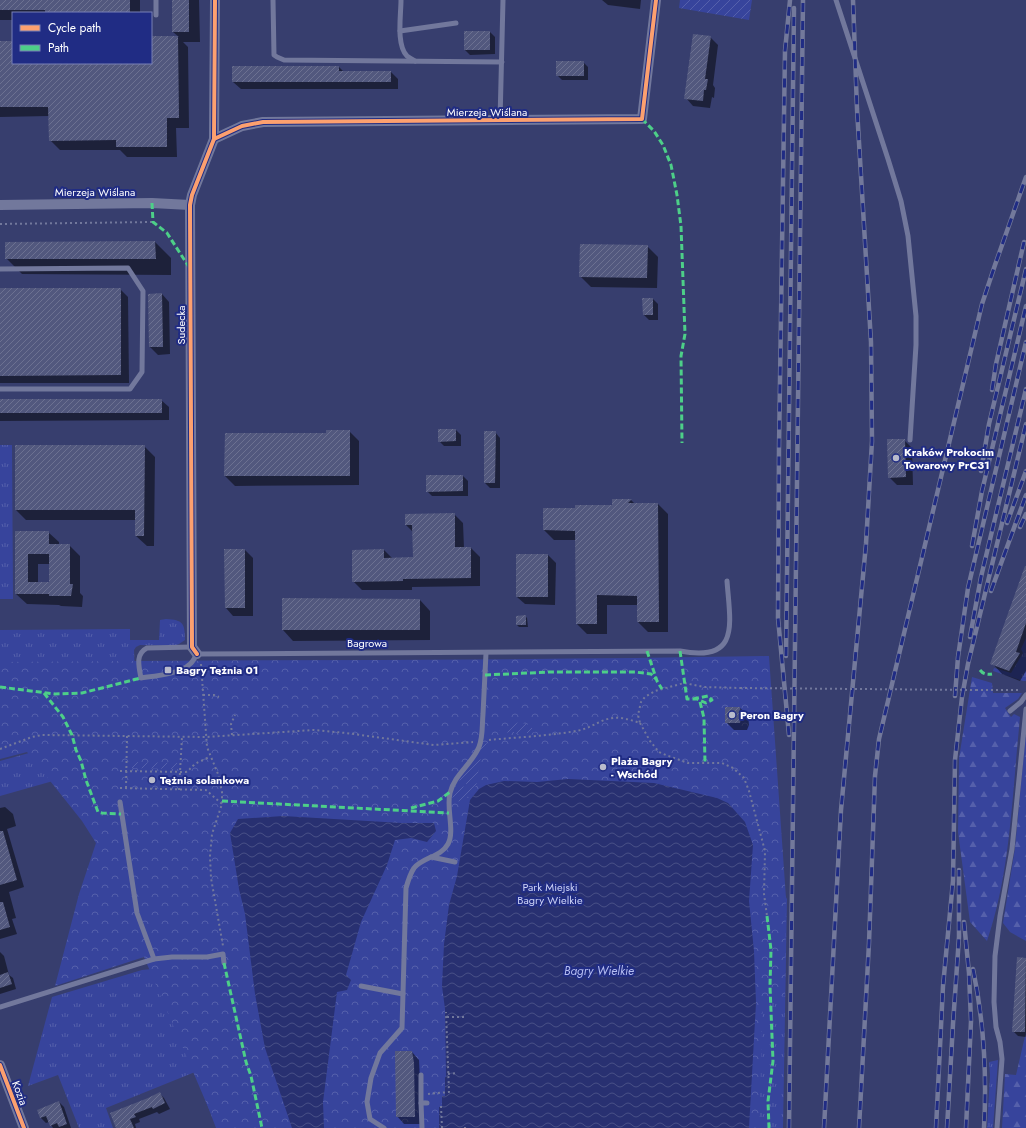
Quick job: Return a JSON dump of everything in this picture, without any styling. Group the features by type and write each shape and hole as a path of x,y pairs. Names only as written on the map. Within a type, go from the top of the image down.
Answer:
{"street":[{"name":"Sudecka","path":"195,650 190,205 192,195 214,139 215,0"},
{"name":"Mierzeja Wiślana","path":"214,139 242,126 263,122 642,120 656,0"},
{"name":"Mierzeja Wiślana","path":"0,204 152,203 190,205"},
{"name":"Kozia","path":"0,1066 24,1128"}],"lane":[{"path":"156,0 156,15"},
{"path":"273,0 274,55 284,60 502,62"},
{"path":"401,0 401,44 408,57 416,61"},
{"path":"500,121 503,0"},
{"path":"836,0 901,201 908,236 916,316 916,345 910,440"},
{"path":"400,31 456,23"},
{"path":"0,269 128,268 143,291 142,372 130,389 0,389"},
{"name":"Bagrowa","path":"195,650 190,664 183,669 141,678 139,656 142,651 147,648 195,650 486,653 680,651 694,654 707,652 724,645 726,642 730,625 727,581"},
{"path":"384,1128 370,1119 367,1102 371,1078 380,1052 402,1028 406,888 409,877 415,867 430,857 440,853 446,848 449,842 450,831 448,801 450,792 456,779 473,757 481,741 486,653"},
{"path":"1010,710 1021,702 1025,692"},
{"path":"997,1128 1002,1059 996,1027 994,978 999,923 1012,849 1026,709"},
{"path":"120,802 137,913 154,959"},
{"path":"430,857 455,862"},
{"path":"0,1007 154,959 207,957 223,954 224,963"},
{"path":"362,986 403,994"},
{"path":"420,1075 424,1103 422,1128"}],"path":[{"path":"0,224 153,222"},
{"path":"195,650 201,661 206,747 221,783 222,792 222,804 210,845 210,867 223,954"},
{"path":"767,916 764,894 765,851 750,791 744,778 733,768 722,763 688,763 660,752 650,741 640,723 638,716 641,702 650,693 684,683 704,687 740,688 976,690 1025,692"},
{"path":"203,695 214,695 219,697"},
{"path":"232,735 231,724 235,715"},
{"path":"0,749 37,736 206,737 299,731 328,731 434,745 574,731 592,727 606,720 615,718 640,723"},
{"path":"126,788 127,736"},
{"path":"179,790 182,736"},
{"path":"120,770 187,772 195,763 202,762 210,756"},
{"path":"120,788 206,790 222,804"},
{"path":"428,1094 449,1092 446,1012"},
{"path":"446,1017 464,1017"},
{"path":"448,1074 458,1073"},
{"path":"441,1106 442,1128"}],"green space":[{"path":"680,0 752,0 749,20 679,8"},
{"path":"0,445 12,445 13,599 0,599"},
{"path":"160,620 176,620 182,624 185,640 174,646 140,645 136,647 134,650 135,677 0,684 0,630 130,629 130,640 159,640"},
{"path":"1026,638 1026,681 993,671 994,668 1011,673 1023,653 1021,649"},
{"name":"Park Miejski Bagry Wielkie","path":"769,656 786,898 785,996 763,998 759,1128 217,1128 144,957 55,986 79,894 96,843 82,821 27,752 0,759 0,662 576,659"},
{"path":"972,677 992,683 993,693 1022,693 1018,699 1005,708 1011,717 1014,714 1020,717 1009,836 1001,889 987,941 970,922 958,832 959,758"},
{"path":"519,722 529,725 536,732 527,733 527,730 522,731 522,733 514,734 514,732 503,733 503,735 500,736 499,731"},
{"path":"1026,731 1026,941 1010,932 1003,923 1015,848"},
{"path":"489,743 480,759 478,777 467,784 462,783 459,780 476,759 483,744"},
{"path":"29,753 53,781 0,796 0,761"},
{"path":"128,762 179,763 178,769 128,768"},
{"path":"714,764 787,899 783,1128 749,1128"},
{"path":"477,783 468,797 461,801 452,802 453,793 457,784 467,788"},
{"path":"175,967 252,1128 216,1128 195,1072 106,1108 113,1128 79,1128 58,1075 28,1086 52,997 142,970"},
{"path":"1026,1032 1026,1128 1002,1128 1005,1074 1016,1075"},
{"path":"998,1060 993,1128 987,1128 990,1075 989,1062"}],"water":[{"name":"Bagry Wielkie","path":"568,779 654,783 717,798 728,803 745,822 753,845 749,901 754,951 756,1003 749,1128 439,1128 439,1107 442,1107 442,1096 445,1096 446,1077 445,1009 442,986 444,944 449,905 457,876 470,800 479,789 486,785 504,781 537,782"},
{"path":"283,816 402,823 434,823 436,831 427,842 411,838 395,840 387,865 361,922 346,975 351,980 347,990 337,992 323,1102 324,1128 292,1128 265,1048 255,994 245,914 239,889 230,833 238,819"}],"building":[{"path":"0,0 130,0 130,12 45,12 45,10 0,10"},
{"path":"172,0 189,0 189,32 172,32"},
{"path":"464,31 490,31 490,50 464,50"},
{"path":"693,34 711,36 705,79 708,79 706,90 704,90 703,101 684,99"},
{"path":"152,36 178,36 179,118 167,118 167,147 116,147 116,140 49,141 48,107 0,107 0,41 12,41 12,64 152,64"},
{"path":"556,61 584,61 584,76 556,76"},
{"path":"232,66 339,66 339,71 391,71 391,82 232,82"},
{"path":"155,241 156,259 5,259 5,242"},
{"path":"580,244 648,245 647,278 579,277"},
{"path":"0,288 121,288 121,375 0,376"},
{"path":"162,293 163,347 149,347 148,294"},
{"path":"642,298 653,298 653,315 643,315"},
{"path":"0,399 162,399 162,413 0,413"},
{"path":"438,429 456,429 456,441 438,442"},
{"path":"326,430 350,430 350,476 224,476 225,433 326,433"},
{"path":"484,431 496,431 495,483 484,483"},
{"name":"Kraków Prokocim Towarowy PrC31","path":"887,439 905,439 906,477 888,478"},
{"path":"15,445 145,445 144,536 135,536 135,510 15,510"},
{"path":"426,475 463,475 463,491 426,492"},
{"path":"612,499 632,499 628,503 658,503 659,622 637,622 637,596 597,595 597,624 576,624 575,531 543,530 543,508 575,508 575,505 612,505"},
{"path":"455,513 455,547 471,547 471,578 403,579 403,581 352,582 352,550 384,549 384,558 413,557 412,525 405,525 405,514"},
{"path":"15,531 49,531 49,544 70,544 70,584 73,584 71,596 49,596 49,594 15,594","holes":["28,554 49,554 49,582 28,582"]},
{"path":"224,549 245,549 245,608 225,608"},
{"path":"516,554 548,554 548,597 516,597"},
{"path":"1025,566 1026,623 1016,652 1020,653 1009,671 990,664"},
{"path":"282,598 420,599 420,630 282,630"},
{"path":"526,615 526,625 516,625 516,616"},
{"name":"Peron Bagry","path":"725,707 740,707 740,723 725,723"},
{"path":"0,831 3,831 17,880 0,885"},
{"path":"0,902 3,902 10,927 0,930"},
{"path":"1017,957 1026,958 1025,1032 1012,1032"},
{"path":"8,972 12,984 0,988 0,975"},
{"path":"395,1051 412,1051 414,1063 415,1117 396,1117"},
{"path":"160,1092 165,1103 153,1109 152,1107 134,1114 136,1117 130,1119 134,1128 116,1128 110,1113"},
{"path":"59,1101 67,1124 59,1127 57,1123 50,1126 46,1116 40,1118 37,1110"}],"railway":[{"path":"789,735 778,618 785,51 790,0"},
{"path":"789,1128 803,0"},
{"path":"824,1128 841,810 866,544 872,441 871,342 857,109 853,0"},
{"path":"786,656 794,8"},
{"path":"859,1128 869,943 875,776 879,739 982,304 1026,177"},
{"path":"992,390 996,364 1024,242"},
{"path":"981,471 989,424 1026,269"},
{"path":"972,546 982,491 1026,306"},
{"path":"955,696 958,657 968,588 1026,342"},
{"path":"970,637 981,577 1026,389"},
{"path":"936,1128 943,986 953,881 955,760 962,697 968,664 1026,424"},
{"path":"1007,523 1026,471"},
{"path":"991,591 1026,495"},
{"path":"1020,527 1026,514"},
{"path":"947,1128 959,937 959,870"},
{"path":"964,922 969,973 971,1021 966,1128"},
{"path":"973,969 980,1009 984,1048 984,1128"}],"marked path":[{"path":"642,119 654,131 663,145 671,165 681,226 685,334 681,356 682,443"},
{"path":"152,203 153,222 167,233 189,267"},
{"path":"647,651 657,681 662,689"},
{"path":"680,651 687,699 697,699 706,703 712,700 708,696 693,699"},
{"path":"980,670 985,674 992,674"},
{"path":"485,675 550,672 635,672 651,674 656,679"},
{"path":"0,687 55,694 82,693 141,678"},
{"path":"44,693 63,717 72,735 98,812 121,814"},
{"path":"700,702 704,718 705,763"},
{"path":"411,808 438,801 450,792"},
{"path":"222,801 449,813"},
{"path":"767,916 771,950 770,986 773,1061 768,1101 769,1128"},
{"path":"224,963 262,1128"}],"cycle path":[{"path":"197,654 192,647 190,205 192,195 214,139 215,0"},
{"path":"214,139 242,126 263,122 642,119 656,0"},
{"path":"0,1065 24,1128"}],"place":[{"name":"Kraków Prokocim Towarowy PrC31","path":"896,458"},
{"name":"Bagry Tężnia 01","path":"168,670"},
{"name":"Peron Bagry","path":"732,715"},
{"name":"Plaża Bagry - Wschód","path":"603,767"},
{"name":"Tężnia solankowa","path":"152,780"}]}
